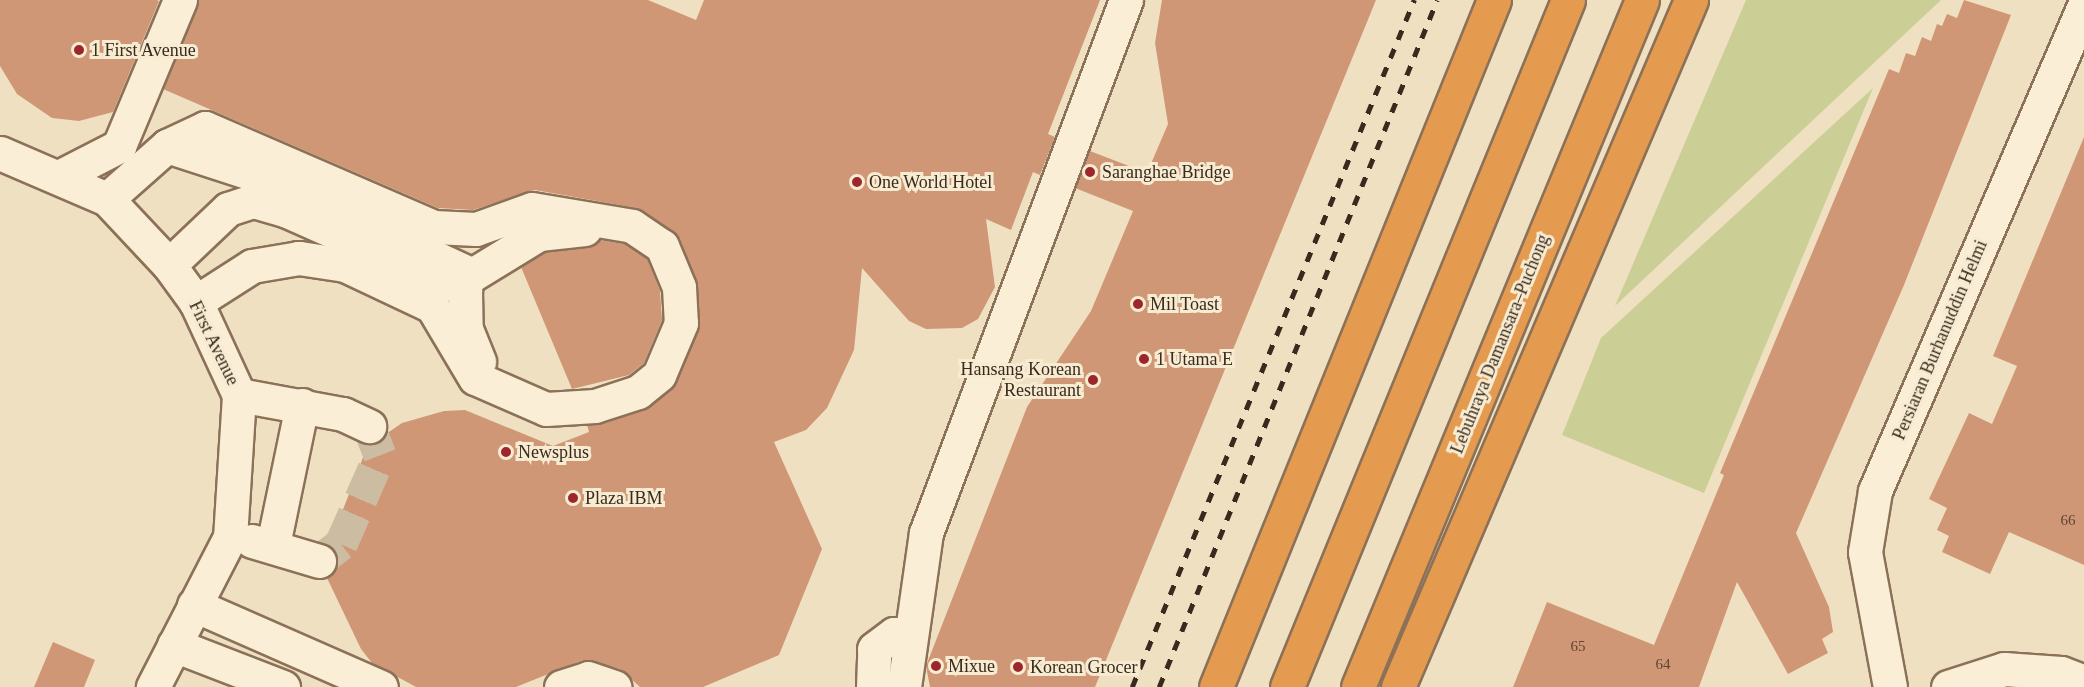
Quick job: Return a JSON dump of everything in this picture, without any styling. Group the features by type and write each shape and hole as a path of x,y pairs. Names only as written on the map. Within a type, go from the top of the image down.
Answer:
{"highway":[{"path":"1216,687 1494,0"},
{"path":"1287,687 1568,0"},
{"name":"Lebuhraya Damansara–Puchong","path":"1358,687 1642,0"},
{"path":"1398,687 1691,0"}],"street":[{"path":"59,177 119,146 180,0"},
{"path":"904,687 926,533 1126,0"},
{"name":"Persiaran Burhanuddin Helmi","path":"1890,687 1865,552 1875,490 2084,6"},
{"path":"107,199 167,146 205,128 434,227 476,229 532,209 632,226 662,246 679,287 681,323 659,375 638,392 595,406 546,409 475,378 432,306 345,265 299,258 252,266 196,302"},
{"path":"167,146 256,175 472,275 539,234 591,228 624,238 646,247 652,257 664,290 663,320 645,367 628,379 596,391 546,394 482,368 466,329 465,290 287,210 252,201 228,209 169,265"},
{"name":"First Avenue","path":"0,153 107,199 169,265 196,302 239,395 230,537 174,645 165,683"},
{"path":"239,395 302,405 369,426"},
{"path":"273,545 302,405"},
{"path":"230,537 273,545 319,561"},
{"path":"194,605 381,687"},
{"path":"873,687 874,649 894,633 910,639"},
{"path":"174,645 283,687"},
{"path":"1948,687 2004,669 2061,673 2084,682"},
{"path":"561,687 588,678 614,687"}],"green space":[{"path":"1746,0 1941,0 1615,306"},
{"path":"1873,88 1704,493 1562,435 1601,338"}],"building":[{"name":"1 First Avenue","path":"0,0 159,1 113,112 79,121 52,118 17,94 0,66"},
{"path":"198,0 648,0 696,20 704,0 1100,0 1048,134 1055,137 1040,175 1033,172 1011,230 986,219 995,287 978,319 962,328 926,329 909,321 862,268 854,350 827,408 806,430 774,442 822,549 779,655 703,687 640,687 620,669 583,660 516,687 416,687 372,663 361,649 327,578 337,566 329,546 367,447 402,423 444,411 465,410 553,446 589,432 587,425 644,410 676,383 698,330 696,280 673,231 636,208 535,190 473,210 438,208 163,89"},
{"name":"1 Utama E","path":"1162,0 1376,0 1095,687 930,687 926,666 1027,407 1091,311 1133,211 1075,188 1090,151 1147,173 1168,124 1155,43"},
{"path":"1964,0 2011,15 1904,285 1796,533 1829,607 1833,632 1822,639 1828,653 1788,674 1737,582 1699,687 1513,687 1547,602 1654,645 1724,475 1720,473 1889,69 1899,73 1906,53 1915,56 1922,37 1931,41 1937,24 1942,26 1947,14 1957,18"},
{"path":"2084,137 2084,565 2009,532 1990,574 1942,552 1949,536 1937,530 1947,508 1929,499 1969,413 1992,424 2017,366 1993,356"},
{"path":"600,240 625,244 647,258 660,291 662,320 644,363 629,375 572,389 521,267 545,252 587,248"},
{"path":"53,642 95,660 84,687 34,687"}],"tunnel":[{"path":"319,561 341,544 380,455 369,426"}],"railway":[{"path":"1132,687 1414,0"},
{"path":"1159,687 1437,0"}],"place":[{"name":"1 First Avenue","path":"79,50"},
{"name":"Saranghae Bridge","path":"1090,172"},
{"name":"One World Hotel","path":"857,182"},
{"name":"Mil Toast","path":"1138,304"},
{"name":"1 Utama E","path":"1144,359"},
{"name":"Hansang Korean Restaurant","path":"1093,380"},
{"name":"Newsplus","path":"506,452"},
{"name":"Plaza IBM","path":"573,498"},
{"name":"Mixue","path":"936,666"},
{"name":"Korean Grocer","path":"1018,667"}]}
